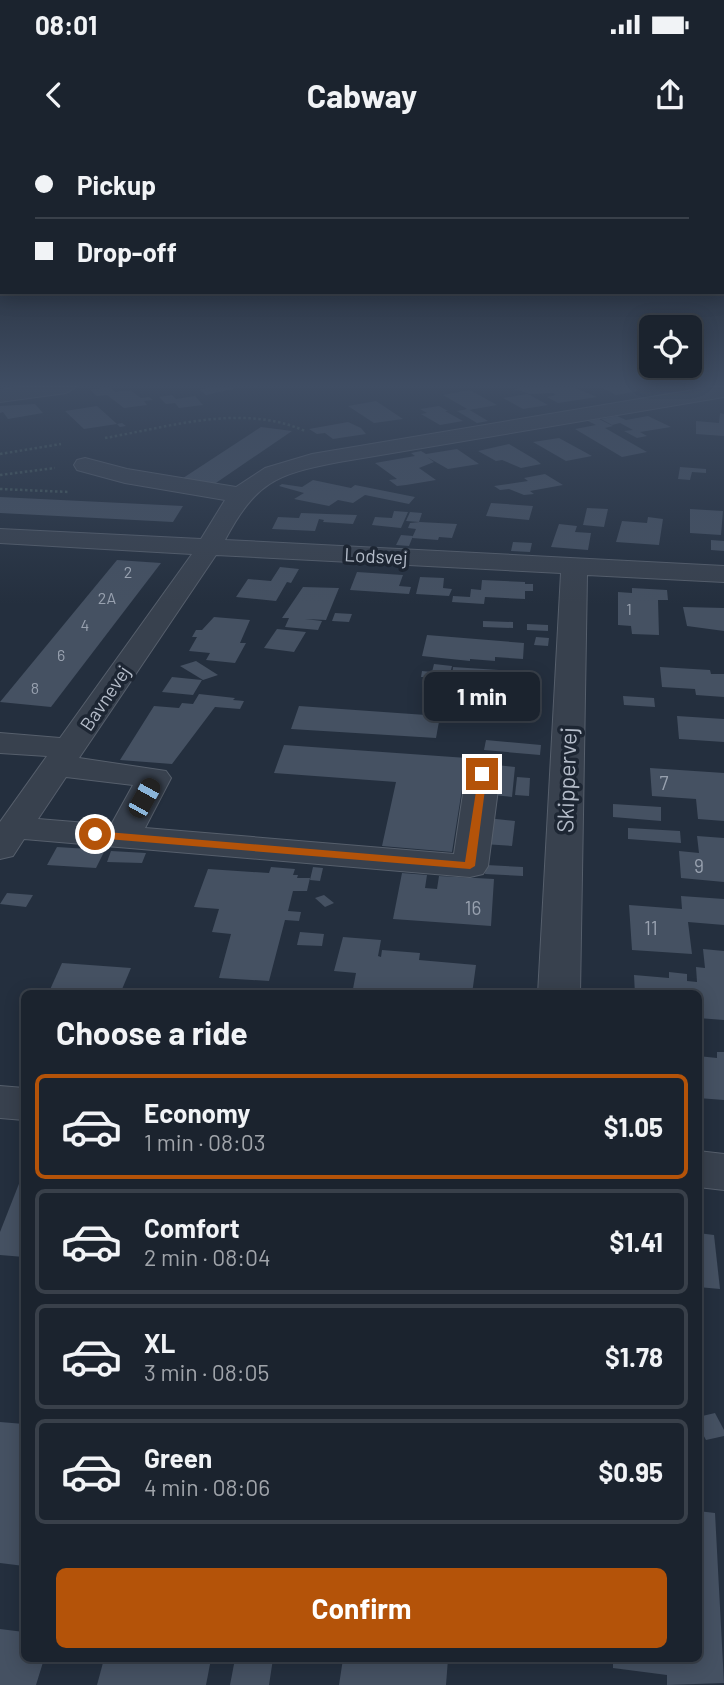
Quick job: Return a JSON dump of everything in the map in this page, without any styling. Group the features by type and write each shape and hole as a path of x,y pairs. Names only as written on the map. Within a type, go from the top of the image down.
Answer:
{"street":[{"path":"85,465 125,476 240,495 262,477 319,459"},
{"name":"Bavnevej","path":"7,838 209,547 240,495"},
{"name":"Lodsvej","path":"5,546 28,538 724,574"},
{"name":"Skippervej","path":"559,990 574,566"},
{"path":"0,743 154,778 122,836"},
{"path":"7,838 122,836 470,866 482,774"},
{"path":"0,1102 21,1104"},
{"path":"702,1169 724,1172"}],"path":[{"path":"0,475 85,465"}],"building":[{"path":"212,459 251,459 210,487 177,482"},
{"path":"397,459 430,459 434,462 419,468 436,480 397,486 389,480 397,479 375,463"},
{"path":"431,459 472,459 479,464 448,469"},
{"path":"493,459 534,459 541,464 521,468 502,460"},
{"path":"680,467 706,469 706,473 692,472 690,480 678,479"},
{"path":"545,474 563,485 530,491 534,494 524,495 509,489 500,490 494,486 528,481 524,478"},
{"path":"313,480 415,497 409,504 365,495 353,503 338,500 329,506 294,499 304,493 279,486 282,484 302,487"},
{"path":"0,497 183,506 173,522 0,513"},
{"path":"491,503 533,506 529,520 486,516"},
{"path":"587,508 608,509 604,527 583,525"},
{"path":"690,509 723,511 721,535 690,533"},
{"path":"394,511 408,512 401,528 372,525 375,517 392,518"},
{"path":"410,512 422,513 419,522 406,521"},
{"path":"301,513 357,515 353,524 323,522 324,520 319,519 315,531 272,529 278,517 299,518"},
{"path":"648,517 663,519 659,545 616,542 622,521 647,523"},
{"path":"410,523 457,524 452,538 412,538 416,529 408,528"},
{"path":"559,524 577,526 575,532 591,533 588,550 551,547"},
{"path":"401,535 413,536 409,546 396,545"},
{"path":"711,540 724,541 724,551 711,550"},
{"path":"513,542 532,543 530,552 511,551"},
{"path":"117,560 161,563 51,707 0,702"},
{"path":"280,567 299,569 291,583 287,582 276,601 236,597 248,579 271,581"},
{"path":"357,572 403,575 399,586 411,587 409,594 350,590"},
{"path":"420,577 444,578 443,588 452,589 449,596 416,594"},
{"path":"482,580 525,582 533,584 533,591 525,591 525,599 485,597 484,604 452,602 453,596 470,597 471,589 481,590"},
{"path":"303,587 339,588 326,620 305,619 322,621 318,630 285,627 289,618 282,618"},
{"path":"632,588 667,590 668,600 658,600 659,635 632,634 631,626 618,625 618,592 632,593"},
{"path":"683,607 724,608 724,631 687,626"},
{"path":"335,613 352,614 349,622 332,621"},
{"path":"214,617 250,620 240,643 246,643 235,663 206,660 210,653 189,651 197,637 192,637 196,630 202,630"},
{"path":"483,621 513,622 513,628 483,627"},
{"path":"527,624 548,625 548,631 527,630"},
{"path":"277,629 306,632 294,652 264,648"},
{"path":"427,635 524,643 523,659 495,657 495,661 470,661 422,656"},
{"path":"536,637 549,638 548,646 534,645"},
{"path":"196,661 218,675 203,680 180,666"},
{"path":"434,664 452,666 449,678 421,677 422,671 432,672"},
{"path":"453,667 499,670 498,677 521,679 519,695 523,695 523,699 520,698 518,711 448,706 443,702 445,694 455,692 458,676 452,676"},
{"path":"660,667 710,670 711,674 724,674 724,697 696,695 695,689 662,687"},
{"path":"172,677 202,680 193,695 162,692"},
{"path":"199,694 244,701 240,709 215,707 172,764 120,760 154,706 179,708 182,703 193,704"},
{"path":"623,696 654,698 655,707 624,705"},
{"path":"299,706 440,716 436,738 291,729"},
{"path":"677,716 724,719 724,742 679,739"},
{"path":"486,740 541,745 540,755 484,750"},
{"path":"284,745 467,758 452,852 382,846 396,782 274,773"},
{"path":"497,765 515,767 512,797 494,795"},
{"path":"650,768 724,773 724,821 698,819 696,799 652,796"},
{"path":"517,777 530,778 529,796 515,795"},
{"path":"613,804 661,807 661,821 613,817"},
{"path":"487,818 515,821 512,846 483,844"},
{"path":"628,828 680,831 681,843 628,839"},
{"path":"697,836 724,838 724,882 681,878 679,851 699,853"},
{"path":"57,847 105,850 96,868 47,865"},
{"path":"111,851 146,853 142,863 107,862"},
{"path":"486,865 523,867 523,876 485,874"},
{"path":"271,867 295,869 293,875 298,875 297,878 310,878 307,891 293,891 288,911 301,912 299,921 285,920 269,981 219,978 231,934 212,932 219,909 194,907 208,869 269,873"},
{"path":"313,867 323,868 320,881 310,880"},
{"path":"402,873 427,875 425,888 437,889 439,876 494,879 491,926 393,919"},
{"path":"7,893 33,895 26,907 0,904"},
{"path":"324,895 334,903 325,907 315,898"},
{"path":"681,896 724,899 724,925 688,922 692,954 632,950 629,905 682,909"},
{"path":"300,932 324,934 322,946 297,945"},
{"path":"343,937 381,940 378,956 381,957 382,950 420,953 419,960 476,965 473,990 353,990 356,973 334,971"},
{"path":"703,949 724,951 724,1020 702,1018 702,990 635,990 634,975 669,978 669,972 687,974 687,981 697,982 696,967 705,968"},
{"path":"62,963 131,968 122,990 50,990"},
{"path":"717,1052 724,1052 724,1100 702,1098 702,1056 717,1058"},
{"path":"21,1179 21,1257 0,1255 0,1232"},
{"path":"702,1234 714,1235 720,1289 702,1287"},
{"path":"715,1413 724,1430 724,1436 706,1440 702,1432 702,1416"},
{"path":"0,1422 21,1424 21,1566 0,1563"},
{"path":"702,1511 715,1513 724,1683 667,1685 667,1675 613,1668 613,1662 702,1662"},
{"path":"0,1629 21,1632 21,1662 43,1662 36,1685 0,1685"},
{"path":"103,1662 210,1662 206,1685 97,1685"},
{"path":"234,1662 273,1662 269,1685 230,1685"},
{"path":"343,1662 448,1662 446,1685 339,1685"}],"route":[{"path":"95,834 470,866 482,774"}]}
